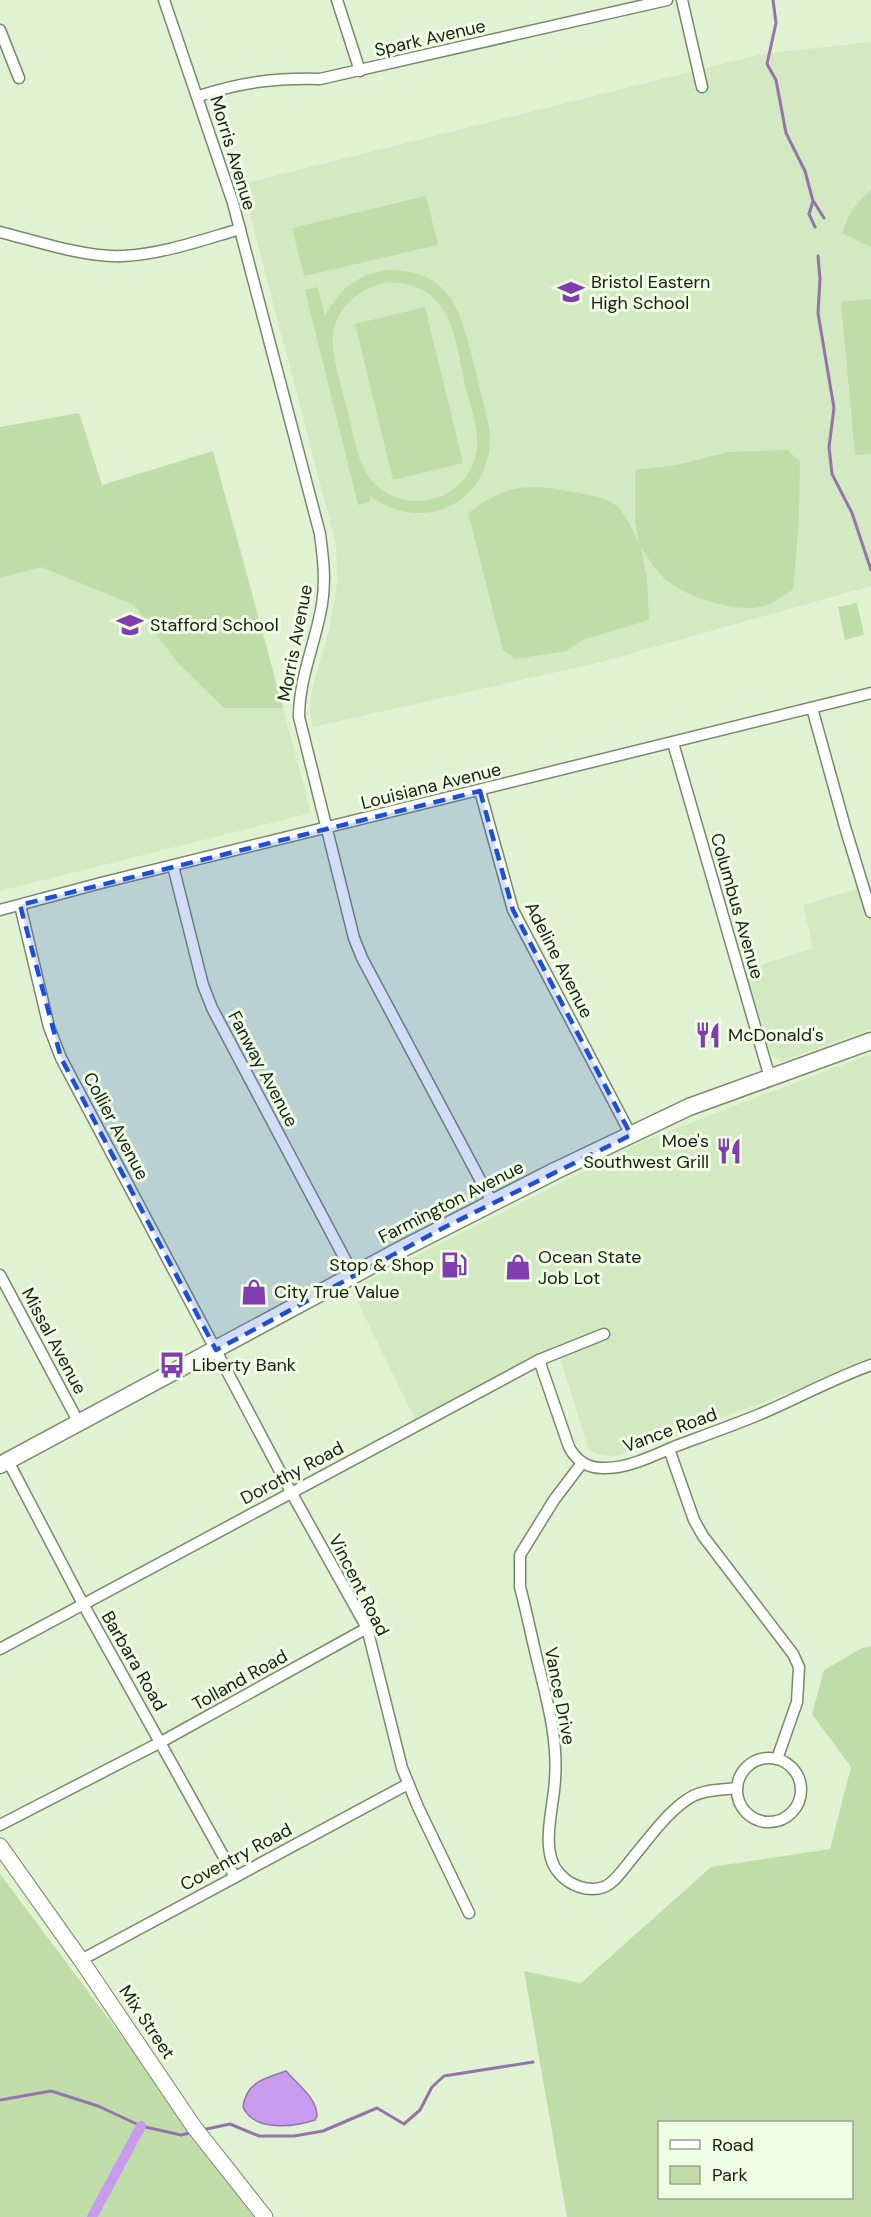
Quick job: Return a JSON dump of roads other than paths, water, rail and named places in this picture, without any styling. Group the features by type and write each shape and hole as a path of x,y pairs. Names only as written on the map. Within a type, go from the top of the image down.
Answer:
{"highway":[{"name":"Farmington Avenue","path":"4,1463 492,1202 689,1107 871,1041"}],"main road":[{"name":"Mix Street","path":"0,1846 81,1960 197,2131 265,2217"}],"street":[{"name":"Morris Avenue","path":"164,0 198,96 240,229 320,534 324,589 319,619 299,695 299,717 354,938 362,958 492,1202"},
{"path":"337,0 360,71"},
{"name":"Spark Avenue","path":"198,96 251,82 282,78 320,80 667,0"},
{"path":"682,0 702,87"},
{"path":"0,30 19,78"},
{"path":"0,232 96,255 123,256 168,249 240,229"},
{"name":"Louisiana Avenue","path":"0,910 871,693"},
{"path":"812,708 871,912"},
{"name":"Columbus Avenue","path":"673,743 770,1078"},
{"name":"Adeline Avenue","path":"480,791 513,910 631,1135"},
{"name":"Fanway Avenue","path":"173,866 203,985 212,1008 354,1276"},
{"name":"Collier Avenue","path":"20,905 49,1027 61,1058 216,1350"},
{"name":"Missal Avenue","path":"0,1275 79,1423"},
{"name":"Dorothy Road","path":"0,1649 539,1360 604,1334"},
{"name":"Vincent Road","path":"216,1350 367,1628 402,1768 469,1913"},
{"path":"539,1360 569,1447 582,1463"},
{"name":"Vance Road","path":"582,1463 610,1468 669,1449 758,1415 818,1386 871,1365"},
{"path":"669,1449 694,1520 703,1536 793,1654 799,1668 797,1702 777,1758"},
{"name":"Barbara Road","path":"4,1463 235,1877"},
{"name":"Vance Drive","path":"582,1463 554,1500 520,1555 520,1587 551,1717 555,1750 555,1779 548,1843 551,1860 558,1872 571,1884 585,1889 604,1887 617,1877 684,1801 698,1792 737,1788"},
{"name":"Tolland Road","path":"0,1825 161,1742 367,1628"},
{"path":"777,1758 793,1768 801,1785 801,1796 791,1813 782,1819 762,1820 744,1810 739,1801 737,1788 744,1771 750,1764 758,1760 777,1758"},
{"name":"Coventry Road","path":"81,1960 408,1784"}],"waterway":[{"path":"773,0 776,23 767,64 776,80 786,133 805,171 813,201 809,214 815,227"},
{"path":"814,202 824,218"},
{"path":"818,256 820,279 818,313 834,408 829,447 832,474 852,513 871,570"},
{"path":"202,2130 230,2124 259,2136 294,2136 323,2131 377,2108 404,2124 420,2110 432,2087 444,2076 533,2062"},
{"path":"0,2100 51,2091 98,2106 141,2126 181,2135 193,2132"},
{"path":"92,2217 141,2126"}],"place":[{"name":"Bristol Eastern High School","path":"571,292"},
{"name":"Stafford School","path":"130,625"},
{"name":"McDonald's","path":"708,1035"},
{"name":"Moe's Southwest Grill","path":"729,1151"},
{"name":"Stop & Shop","path":"454,1265"},
{"name":"Ocean State Job Lot","path":"518,1267"},
{"name":"City True Value","path":"254,1292"},
{"name":"Liberty Bank","path":"172,1365"}]}
